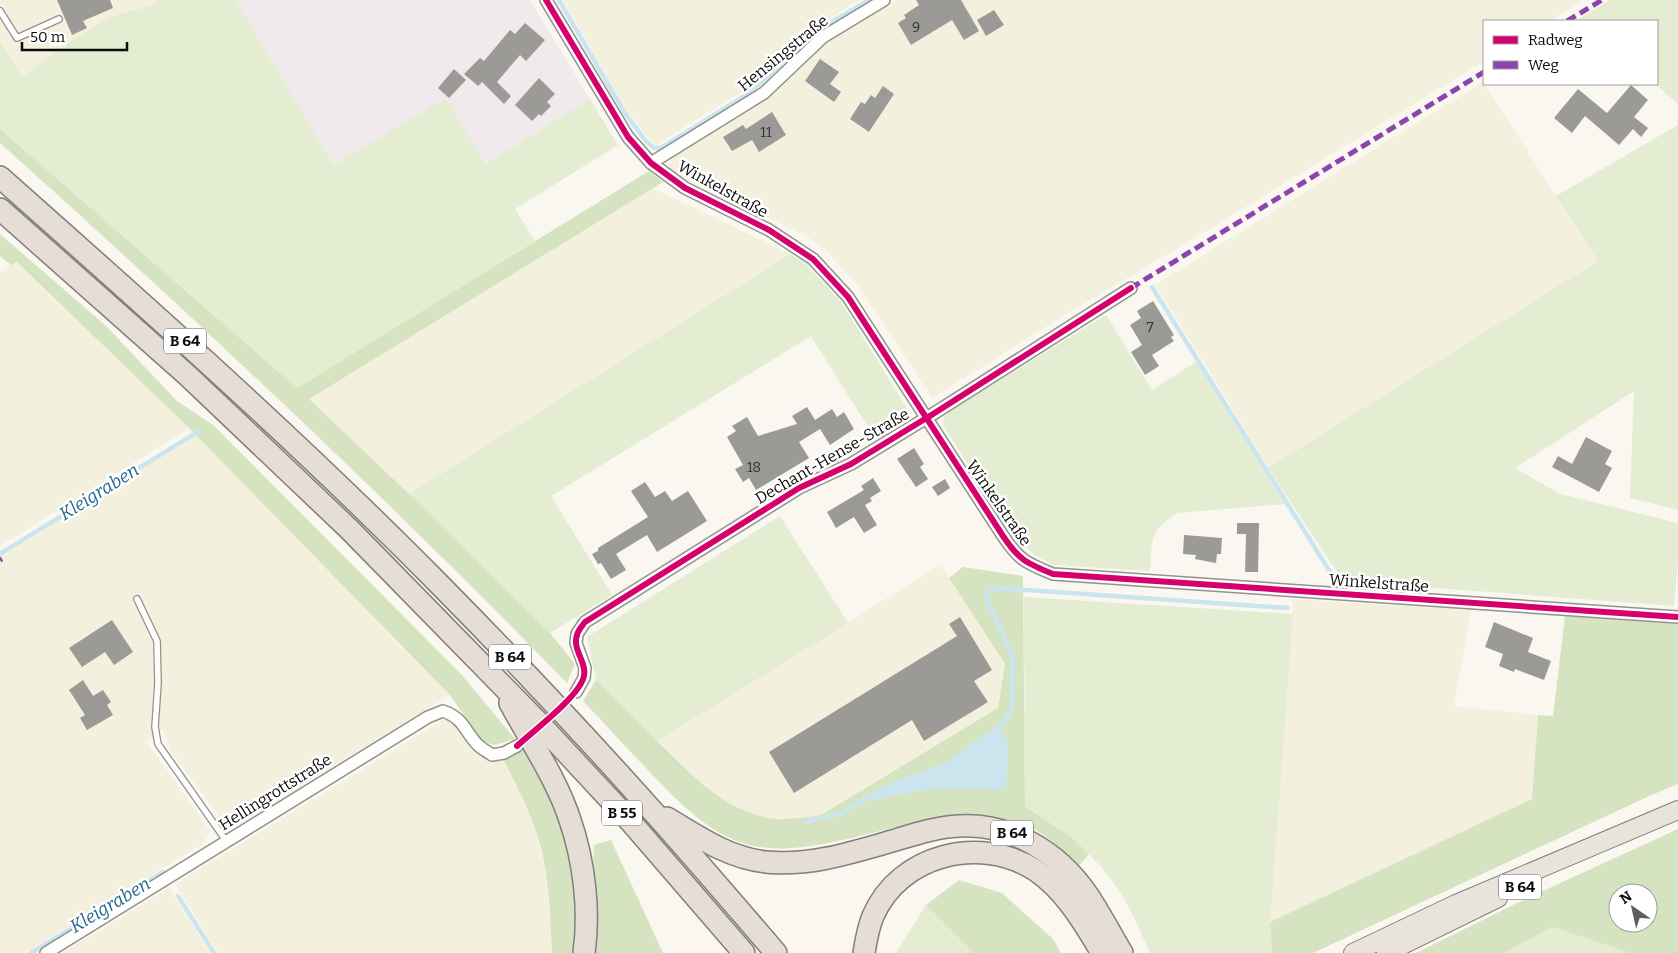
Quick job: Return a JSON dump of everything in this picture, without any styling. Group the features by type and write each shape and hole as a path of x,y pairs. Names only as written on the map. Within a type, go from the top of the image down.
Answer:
{"highway":[{"name":"B 64","path":"0,177 203,358 345,492 506,653 649,807 708,843 726,851 765,862 786,863 828,859 947,827 983,827 1009,832 1037,846 1071,874 1086,894 1122,953"},
{"name":"B 64","path":"0,209 143,335 237,422 349,529 495,677 548,771 570,819 586,900 584,953"},
{"name":"B 55","path":"495,677 630,821 744,953"},
{"name":"B 55","path":"649,807 776,953"},
{"path":"864,953 867,933 874,914 884,897 897,882 914,868 934,858 956,853 977,852 999,855 1035,870 1051,883 1074,909 1102,953"}],"main road":[{"name":"B 64","path":"1353,953 1456,904 1678,810"},
{"name":"B 64","path":"1386,953 1653,821"}],"street":[{"name":"Winkelstraße","path":"546,0 628,137 651,163 685,188 769,230 813,259 848,297 925,419 1014,552 1029,564 1052,574 1678,617"},
{"name":"Hensingstraße","path":"651,163 764,93 823,37 884,0"},
{"name":"Dechant-Hense-Straße","path":"576,692 584,678 585,668 576,643 577,634 585,622 799,488 851,464 925,419 1131,288"},
{"name":"Hellingrottstraße","path":"46,953 428,717 443,711 452,714 461,721 479,746 492,754 504,753 517,746"}],"lane":[{"path":"0,11 17,38 59,19"},
{"path":"136,599 157,641 158,683 155,727 158,744 227,842"}],"shaded area":[{"path":"0,0 157,0 153,5 110,17 77,37 22,77 0,40"},
{"path":"236,0 530,0 590,99 486,164 446,98 333,165"},
{"path":"563,0 859,0 810,31 746,89 656,145 627,111"},
{"path":"897,0 1584,0 1551,20 1483,20 1483,62 1063,316 932,398 858,286 824,248 803,234 691,182 670,168 673,155 767,97 827,42"},
{"path":"1483,82 1483,85 1485,85 1598,261 1268,468 1155,285"},
{"path":"653,188 790,254 409,494 308,399"},
{"path":"16,261 189,428 0,546 0,272"},
{"path":"196,435 450,695 236,826 222,821 170,750 163,729 146,741 210,831 204,843 25,953 0,953 0,563 3,561 1,557"},
{"path":"940,565 1005,664 998,708 821,815 790,819 765,817 745,811 719,798 693,777 657,741"},
{"path":"1293,599 1471,610 1454,706 1538,715 1532,799 1270,922"},
{"path":"445,719 455,724 475,753 493,761 504,760 534,824 544,865 550,913 552,953 218,953 175,884"},
{"path":"169,888 210,953 62,953 110,924"}],"green space":[{"path":"157,0 236,0 333,165 446,98 486,164 590,99 618,145 515,209 535,241 297,388 0,129 0,40 22,77 77,37 110,17 153,5"},
{"path":"1610,0 1678,0 1678,104 1656,85 1658,85 1658,20 1579,19"},
{"path":"1678,125 1678,510 1630,498 1634,391 1515,468 1560,494 1678,523 1678,561 1674,606 1343,581 1268,468 1598,261 1556,196"},
{"path":"0,129 297,388 649,171 663,182 309,399 409,494 550,633 575,664 567,683 429,544 288,408 145,274 0,143"},
{"path":"0,234 106,326 177,401 213,425 461,674 515,739 494,745 482,741 450,695 189,428 17,262 11,265 0,256"},
{"path":"790,254 806,264 841,302 910,413 873,435 811,336 551,496 612,595 550,633 409,494"},
{"path":"1106,315 1152,390 1196,362 1285,504 1178,513 1161,525 1154,536 1150,571 1054,565 1034,555 1010,529 943,425 945,414"},
{"path":"780,516 848,623 657,741 596,680 587,637"},
{"path":"963,567 1023,576 1025,806 1070,836 1089,854 1079,866 1042,834 1015,822 986,817 957,817 927,821 838,841 800,847 770,848 741,843 707,825 685,807 583,701 596,680 692,775 732,805 747,812 778,819 821,815 998,708 1005,664 949,578"},
{"path":"1024,597 1293,614 1270,922 1272,953 1150,953 1125,901 1102,867 1079,844 1025,806"},
{"path":"1565,616 1678,624 1678,784 1313,953 1272,953 1270,922 1532,799 1538,715 1553,716"},
{"path":"522,748 548,794 560,824 570,858 576,901 576,953 552,953 546,871 530,815 504,760"},
{"path":"1678,829 1678,953 1630,953 1552,927 1504,953 1416,953 1515,904"},
{"path":"611,840 663,953 593,953 596,897 593,860 594,845"},
{"path":"959,880 1002,893 1053,939 1061,953 974,953 926,905"},
{"path":"926,905 974,953 896,953"},
{"path":"1552,927 1630,953 1504,953"}],"water":[{"path":"995,727 1001,731 1008,744 1006,785 1000,790 953,789 922,791 891,796 876,801 870,795 881,787 945,763"}],"building":[{"path":"57,0 110,0 113,8 83,21 87,28 72,35"},
{"path":"916,0 961,0 979,31 964,40 952,20 911,45 898,23 906,18 904,15 919,5"},
{"path":"994,10 1004,25 986,36 977,20"},
{"path":"525,23 545,40 526,61 520,55 497,82 511,96 504,104 482,82 478,86 464,74 480,58 484,61 510,30 515,34"},
{"path":"820,59 839,72 830,84 841,92 834,102 805,81"},
{"path":"454,69 466,80 449,98 438,88"},
{"path":"539,78 555,94 547,102 551,106 541,116 539,114 532,121 515,105"},
{"path":"1631,85 1648,100 1634,117 1648,128 1641,137 1633,129 1619,145 1585,116 1572,133 1554,118 1578,89 1607,113"},
{"path":"883,86 894,94 869,132 850,119 861,102 865,104 871,95 875,98"},
{"path":"772,112 786,135 759,152 752,140 732,151 723,137 743,125 746,129"},
{"path":"1153,301 1174,335 1171,337 1174,341 1152,355 1159,366 1145,375 1131,352 1142,345 1130,325 1141,318 1137,311"},
{"path":"807,407 815,420 832,409 837,417 844,412 854,429 830,445 820,429 799,442 809,458 756,490 749,478 743,482 735,469 743,465 727,437 736,431 732,426 747,417 758,436 797,424 792,416"},
{"path":"1586,437 1612,451 1605,464 1612,468 1599,492 1552,467 1558,456 1572,464"},
{"path":"914,448 924,464 920,467 928,479 916,487 897,459"},
{"path":"873,478 881,491 870,498 872,501 865,505 877,525 864,533 854,517 836,528 827,512 864,490 861,486"},
{"path":"945,479 950,488 938,496 932,487"},
{"path":"645,482 655,497 665,491 672,501 688,491 707,521 657,552 647,535 616,554 626,570 611,579 601,563 598,564 592,554 598,551 598,548 648,517 631,491"},
{"path":"1237,523 1259,523 1258,572 1245,572 1246,534 1237,534"},
{"path":"1184,535 1222,538 1221,554 1217,554 1216,563 1195,559 1196,555 1183,554"},
{"path":"960,617 992,670 974,681 988,702 924,741 912,720 794,793 769,752 957,636 949,624"},
{"path":"112,620 133,652 114,665 105,652 82,667 69,648"},
{"path":"1494,622 1533,638 1528,652 1551,661 1544,680 1515,669 1514,672 1499,666 1503,654 1485,647"},
{"path":"83,680 93,696 103,690 111,702 107,705 113,715 87,730 80,718 85,715 69,690"}],"waterway":[{"path":"559,0 625,113 645,140 654,148 661,148 751,92 813,33 869,0"},
{"path":"1152,287 1337,583"},
{"name":"Kleigraben","path":"0,554 199,431"},
{"path":"996,731 1012,711 1013,656 986,598 988,592 998,588 1288,608"},
{"name":"Kleigraben","path":"805,822 840,814 874,794"},
{"name":"Kleigraben","path":"31,953 163,872"},
{"name":"Kleigraben","path":"178,896 214,953"}],"marked path":[{"path":"1569,20 1602,0"},
{"path":"1131,288 1483,73"}],"cycle path":[{"path":"546,0 628,137 651,163 685,188 769,230 813,259 848,297 1003,536 1014,551 1024,560 1053,574 1678,617"},
{"path":"517,746 565,703 581,684 584,671 576,640 578,631 585,622 799,488 851,464 933,414 1131,288"}]}
